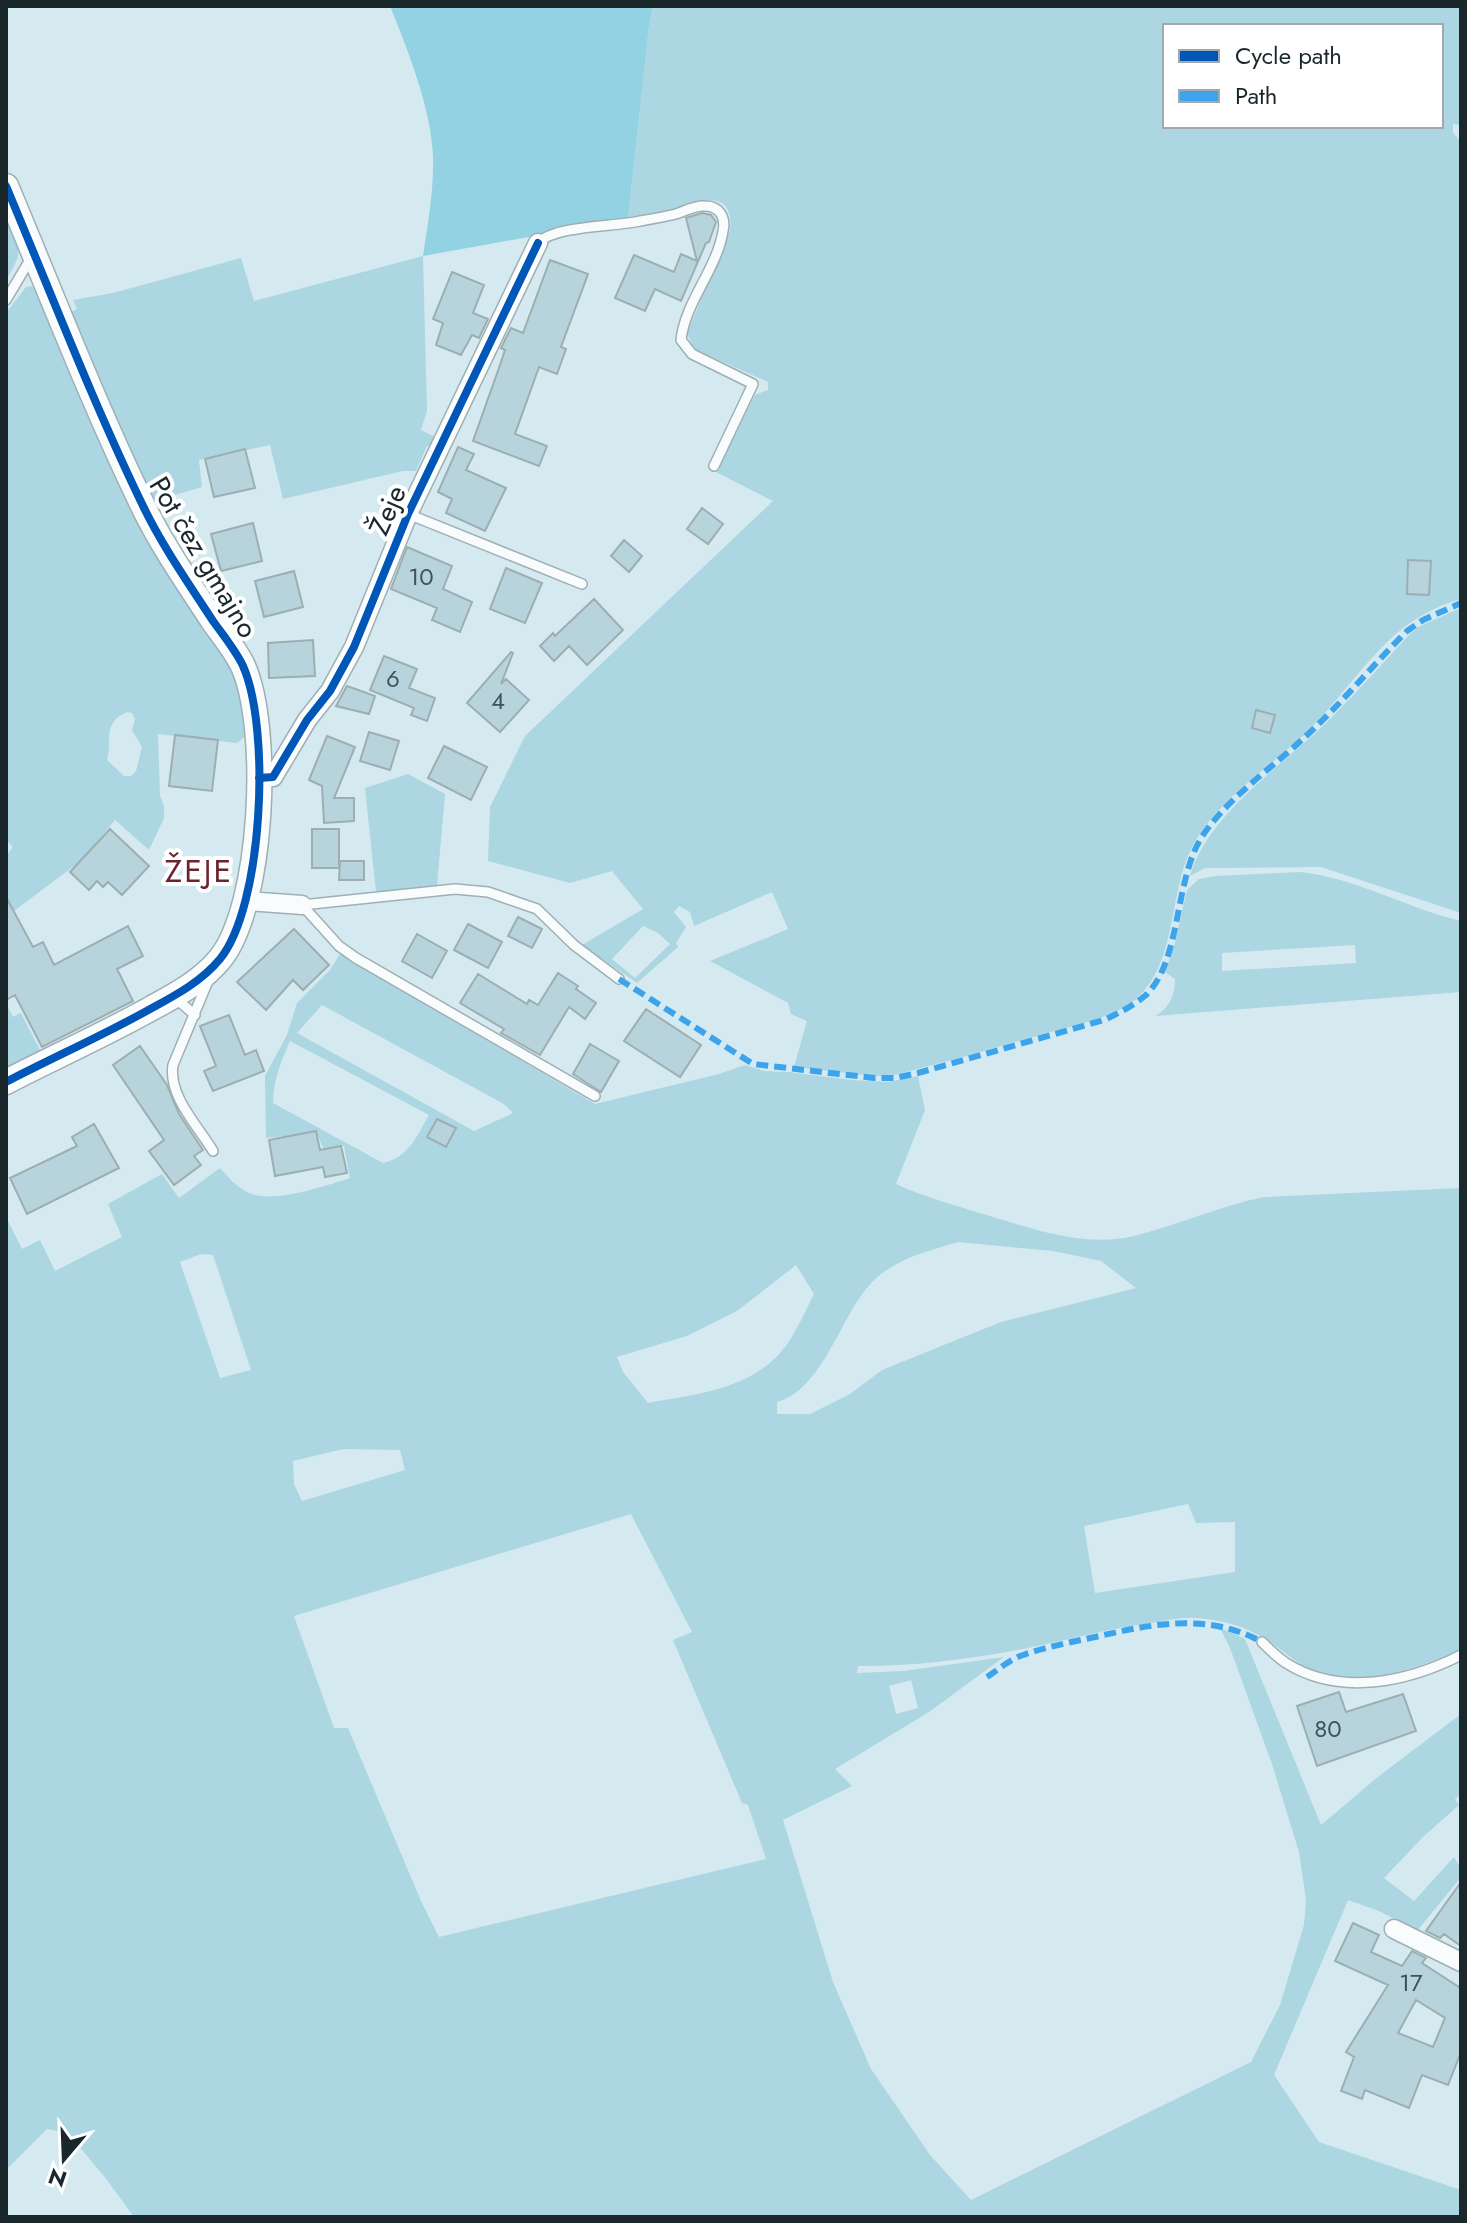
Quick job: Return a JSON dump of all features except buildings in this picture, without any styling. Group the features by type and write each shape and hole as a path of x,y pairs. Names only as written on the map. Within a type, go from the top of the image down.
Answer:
{"street":[{"name":"Pot čez gmajno","path":"6,186 33,255 145,509 243,667 254,713 259,778 254,863 247,901 234,937 209,972 126,1023 6,1082"},
{"name":"Žeje","path":"259,778 273,777 342,670 408,514 538,243"},
{"path":"247,901 302,905"},
{"path":"1394,1929 1461,1962"}],"lane":[{"path":"538,243 560,232 674,215 702,205 720,211 723,235 685,323 681,340 692,354 753,384 714,466"},
{"path":"6,300 33,255"},
{"path":"408,514 582,584"},
{"path":"302,905 455,889 488,892 537,909 574,945 619,979"},
{"path":"302,905 339,946 356,958 595,1096"},
{"path":"209,972 195,1015 173,1065 172,1076 175,1091 213,1151"},
{"path":"173,996 195,1015"},
{"path":"1262,1642 1285,1662 1306,1673 1363,1683 1392,1681 1433,1669 1461,1655"}],"shaded area":[{"path":"390,6 653,6 628,219 423,256 433,181 431,138 418,80"},
{"path":"653,6 1461,6 1461,125 1453,124 1453,133 1461,142 1461,599 1428,612 1397,633 1312,727 1216,814 1192,847 1184,866 1159,966 1149,984 1127,1006 1077,1025 894,1075 874,1076 794,1067 807,1021 791,1014 788,1003 710,961 788,929 772,892 694,926 690,912 679,906 674,912 686,927 676,943 678,947 637,983 582,945 643,909 612,871 570,883 488,861 490,807 525,736 773,501 716,472 755,395 768,390 768,382 694,349 687,333 730,231 726,206 710,200 628,219","holes":["643,926 658,933 670,944 635,978 612,959"]},
{"path":"6,207 15,223 18,256 6,280"},
{"path":"423,256 427,411 421,430 439,439 436,444 427,446 416,471 403,471 283,499 270,445 199,460 202,487 158,500 148,496 70,313 77,309 73,300 113,293 241,258 254,301"},
{"path":"26,287 39,290 41,304 50,308 197,610 234,674 247,735 237,743 158,734 160,796 164,818 149,850 115,820 82,860 6,917 6,856 13,847 6,840 6,313","holes":["132,713 135,719 132,730 142,747 136,771 131,776 124,776 107,760 110,733 119,716"]},
{"path":"1461,608 1461,913 1321,867 1205,868 1190,876 1199,853 1230,810 1331,718 1418,627"},
{"path":"408,774 445,794 437,885 376,892 365,788"},
{"path":"1300,872 1321,875 1461,921 1461,992 1155,1016 1167,1005 1174,991 1175,979 1165,972 1187,890 1199,879","holes":["1355,945 1356,963 1222,971 1222,953"]},
{"path":"340,954 595,1104 745,1065 764,1071 852,1080 888,1082 918,1076 925,1110 896,1184 950,1204 1058,1235 1096,1240 1134,1236 1264,1197 1461,1188 1461,1649 1406,1670 1366,1678 1346,1678 1309,1669 1243,1628 1219,1621 1185,1618 967,1658 858,1666 857,1673 904,1671 1004,1657 929,1712 835,1769 852,1786 783,1820 833,1982 871,2069 930,2155 971,2200 1251,2062 1280,2005 1304,1925 1306,1900 1299,1852 1272,1764 1220,1628 1245,1639 1321,1825 1461,1714 1461,1794 1455,1799 1459,1805 1384,1878 1414,1901 1454,1857 1461,1869 1461,1877 1417,1931 1379,1911 1348,1900 1274,2075 1319,2142 1461,2190 1461,2217 134,2217 68,2133 47,2129 6,2170 6,1217 22,1249 40,1240 55,1271 122,1237 108,1204 162,1174 179,1198 220,1168 240,1188 259,1196 299,1193 350,1178 344,1146 323,1148 317,1133 266,1138 265,1076 287,1035 297,1003 330,970","holes":["322,1005 504,1104 513,1113 474,1131 297,1033","290,1041 429,1115 406,1151 383,1163 273,1103 276,1079","436,1119 455,1128 446,1147 427,1137","958,1242 1053,1251 1101,1261 1136,1288 1001,1322 882,1370 850,1394 810,1414 777,1414 777,1402 792,1395 817,1370 866,1289 885,1271 920,1254","201,1254 213,1255 251,1370 220,1378 180,1262","796,1265 814,1294 788,1343 760,1371 725,1387 648,1403 623,1372 617,1357 687,1336 737,1311","343,1449 400,1450 405,1470 302,1501 294,1484 293,1461","1188,1504 1196,1523 1235,1522 1235,1572 1095,1593 1084,1526","631,1514 692,1632 673,1640 742,1803 748,1805 766,1859 439,1937 348,1728 334,1728 294,1616","911,1680 918,1708 896,1714 889,1686"]},
{"path":"6,1003 13,1017 21,1013 44,1058 6,1074"}],"marked path":[{"path":"619,979 753,1064 874,1078 918,1073 1104,1020 1141,999 1158,980 1172,940 1187,873 1194,853 1213,821 1318,724 1407,631 1423,620 1461,603"},
{"path":"987,1677 1013,1659 1032,1652 1158,1625 1179,1623 1221,1627 1262,1642"}],"cycle path":[{"path":"6,186 144,508 159,537 243,666 252,695 259,772 254,860 246,900 234,934 220,959 197,981 170,998 6,1082"},
{"path":"259,778 273,777 307,720 330,691 354,647 408,514 538,243"}],"district":[{"name":"ŽEJE","path":"199,871"}]}
